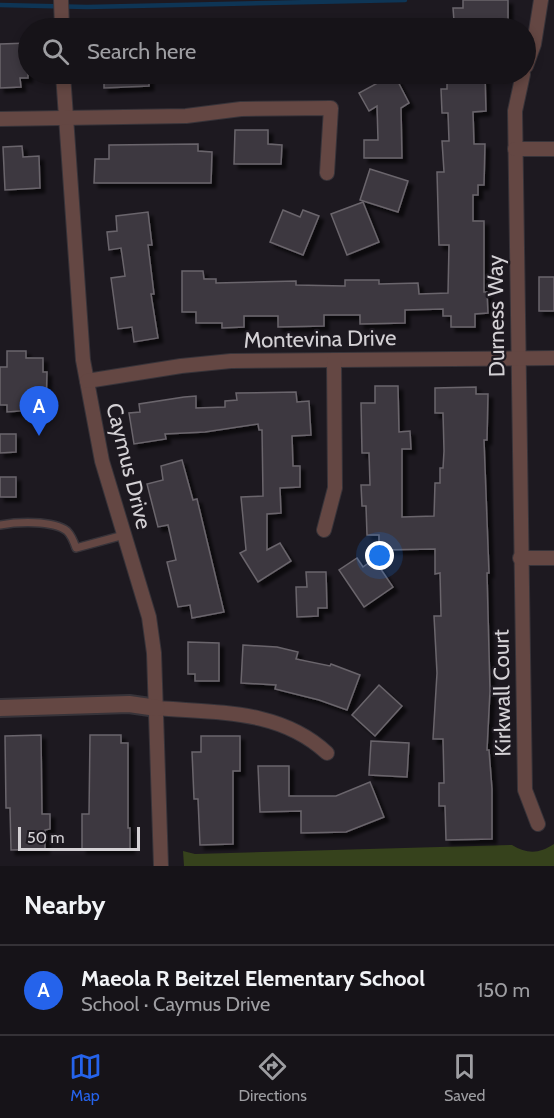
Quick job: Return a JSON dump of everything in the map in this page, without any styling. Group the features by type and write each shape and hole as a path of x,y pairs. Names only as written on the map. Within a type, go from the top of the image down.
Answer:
{"street":[{"path":"61,0 62,18"},
{"path":"536,36 541,0"},
{"name":"Caymus Drive","path":"63,84 64,119 87,381 102,460 149,617 154,653 161,866"},
{"name":"Durness Way","path":"520,558 515,111 521,84"},
{"path":"0,119 186,117 234,109 331,108 327,172"},
{"path":"515,149 554,149"},
{"name":"Montevina Drive","path":"87,381 138,372 231,361 554,358"},
{"path":"324,530 334,488 334,360"},
{"path":"520,558 554,558"},
{"name":"Kirkwall Court","path":"520,558 525,790 538,824"},
{"path":"0,708 129,704 243,716 280,723 311,739 327,753"}],"lane":[{"path":"0,525 50,525 69,533 76,548 124,535"}],"green space":[{"path":"554,844 554,866 184,866 183,851 195,854 512,845 533,852"}],"building":[{"path":"463,0 508,0 508,18 454,18 453,8 463,8"},
{"path":"18,43 18,84 21,84 21,87 0,88 0,44"},
{"path":"104,84 149,84 149,86 104,88"},
{"path":"376,84 399,84 409,103 401,108 402,158 364,158 364,140 378,140 377,106 369,111 359,93"},
{"path":"447,84 485,84 486,111 473,112 474,144 485,144 484,185 478,185 478,195 473,195 473,221 484,221 484,292 487,292 488,313 475,314 475,327 451,327 451,316 443,316 443,309 405,310 405,323 360,324 360,315 324,315 324,326 278,327 278,316 244,316 244,327 222,328 222,323 196,323 196,312 182,312 182,271 203,271 204,279 216,279 216,283 296,281 296,285 345,286 345,280 379,280 379,284 418,283 419,294 448,293 449,245 439,245 437,172 444,172 442,141 449,141 448,113 442,113 441,89 447,89"},
{"path":"235,130 268,130 268,144 282,145 281,164 234,164"},
{"path":"198,144 198,151 212,152 211,183 94,183 95,159 109,159 109,145"},
{"path":"22,146 23,157 39,156 40,188 5,190 3,147"},
{"path":"370,169 408,181 398,212 360,200"},
{"path":"363,202 379,242 347,255 331,214"},
{"path":"283,210 300,217 303,210 319,216 303,255 270,242"},
{"path":"148,212 152,245 148,245 154,294 151,294 158,338 134,342 132,327 118,329 111,278 125,276 121,248 109,250 107,232 117,231 116,216"},
{"path":"539,277 554,277 554,311 539,311"},
{"path":"7,351 26,351 26,358 43,358 43,372 47,372 46,409 7,412 7,405 0,405 0,367 7,367"},
{"path":"375,386 398,386 399,432 410,431 411,449 402,449 402,517 434,516 435,483 440,483 440,468 443,468 444,451 443,413 435,413 435,388 476,387 476,394 488,394 487,440 484,440 489,573 487,573 490,691 487,750 489,750 492,789 492,839 446,840 445,806 439,806 439,783 444,783 443,739 433,739 437,673 434,616 441,616 440,573 435,574 435,549 379,550 379,535 367,535 366,506 362,506 361,485 370,485 369,453 362,453 361,403 375,403"},
{"path":"296,392 297,402 309,401 311,435 292,436 293,466 300,466 300,487 280,488 281,513 267,514 267,550 280,543 291,561 258,582 240,553 246,550 241,497 263,496 262,430 259,430 258,424 205,432 165,434 166,439 134,444 129,413 140,412 139,404 184,397 196,396 196,408 225,407 225,401 237,400 236,393"},
{"path":"0,434 16,434 16,452 0,453"},
{"path":"182,460 193,500 197,499 224,612 192,618 190,605 178,607 167,562 176,560 168,525 158,527 147,484 163,480 161,466"},
{"path":"0,477 16,477 16,497 0,497"},
{"path":"357,558 363,567 374,559 393,587 364,607 339,570"},
{"path":"306,572 326,572 327,608 318,608 318,616 297,617 296,587 307,587"},
{"path":"188,642 219,643 219,681 195,681 195,674 188,674"},
{"path":"243,645 277,647 298,652 296,659 330,666 331,664 360,675 347,710 275,689 276,685 241,683"},
{"path":"379,685 402,706 375,736 352,715"},
{"path":"41,735 42,814 50,814 50,829 45,830 45,849 11,850 10,808 6,808 5,736"},
{"path":"90,735 121,735 121,743 128,743 130,849 82,849 82,814 89,814"},
{"path":"201,736 240,736 240,771 233,771 233,844 200,845 198,799 194,799 192,752 201,752"},
{"path":"371,741 409,743 407,777 369,775"},
{"path":"258,766 289,766 289,796 336,796 370,782 384,817 346,832 301,833 301,811 260,812"}],"waterway":[{"path":"0,5 87,7 405,0"}],"place":[{"name":"Maeola R Beitzel Elementary School","path":"39,436"}]}
